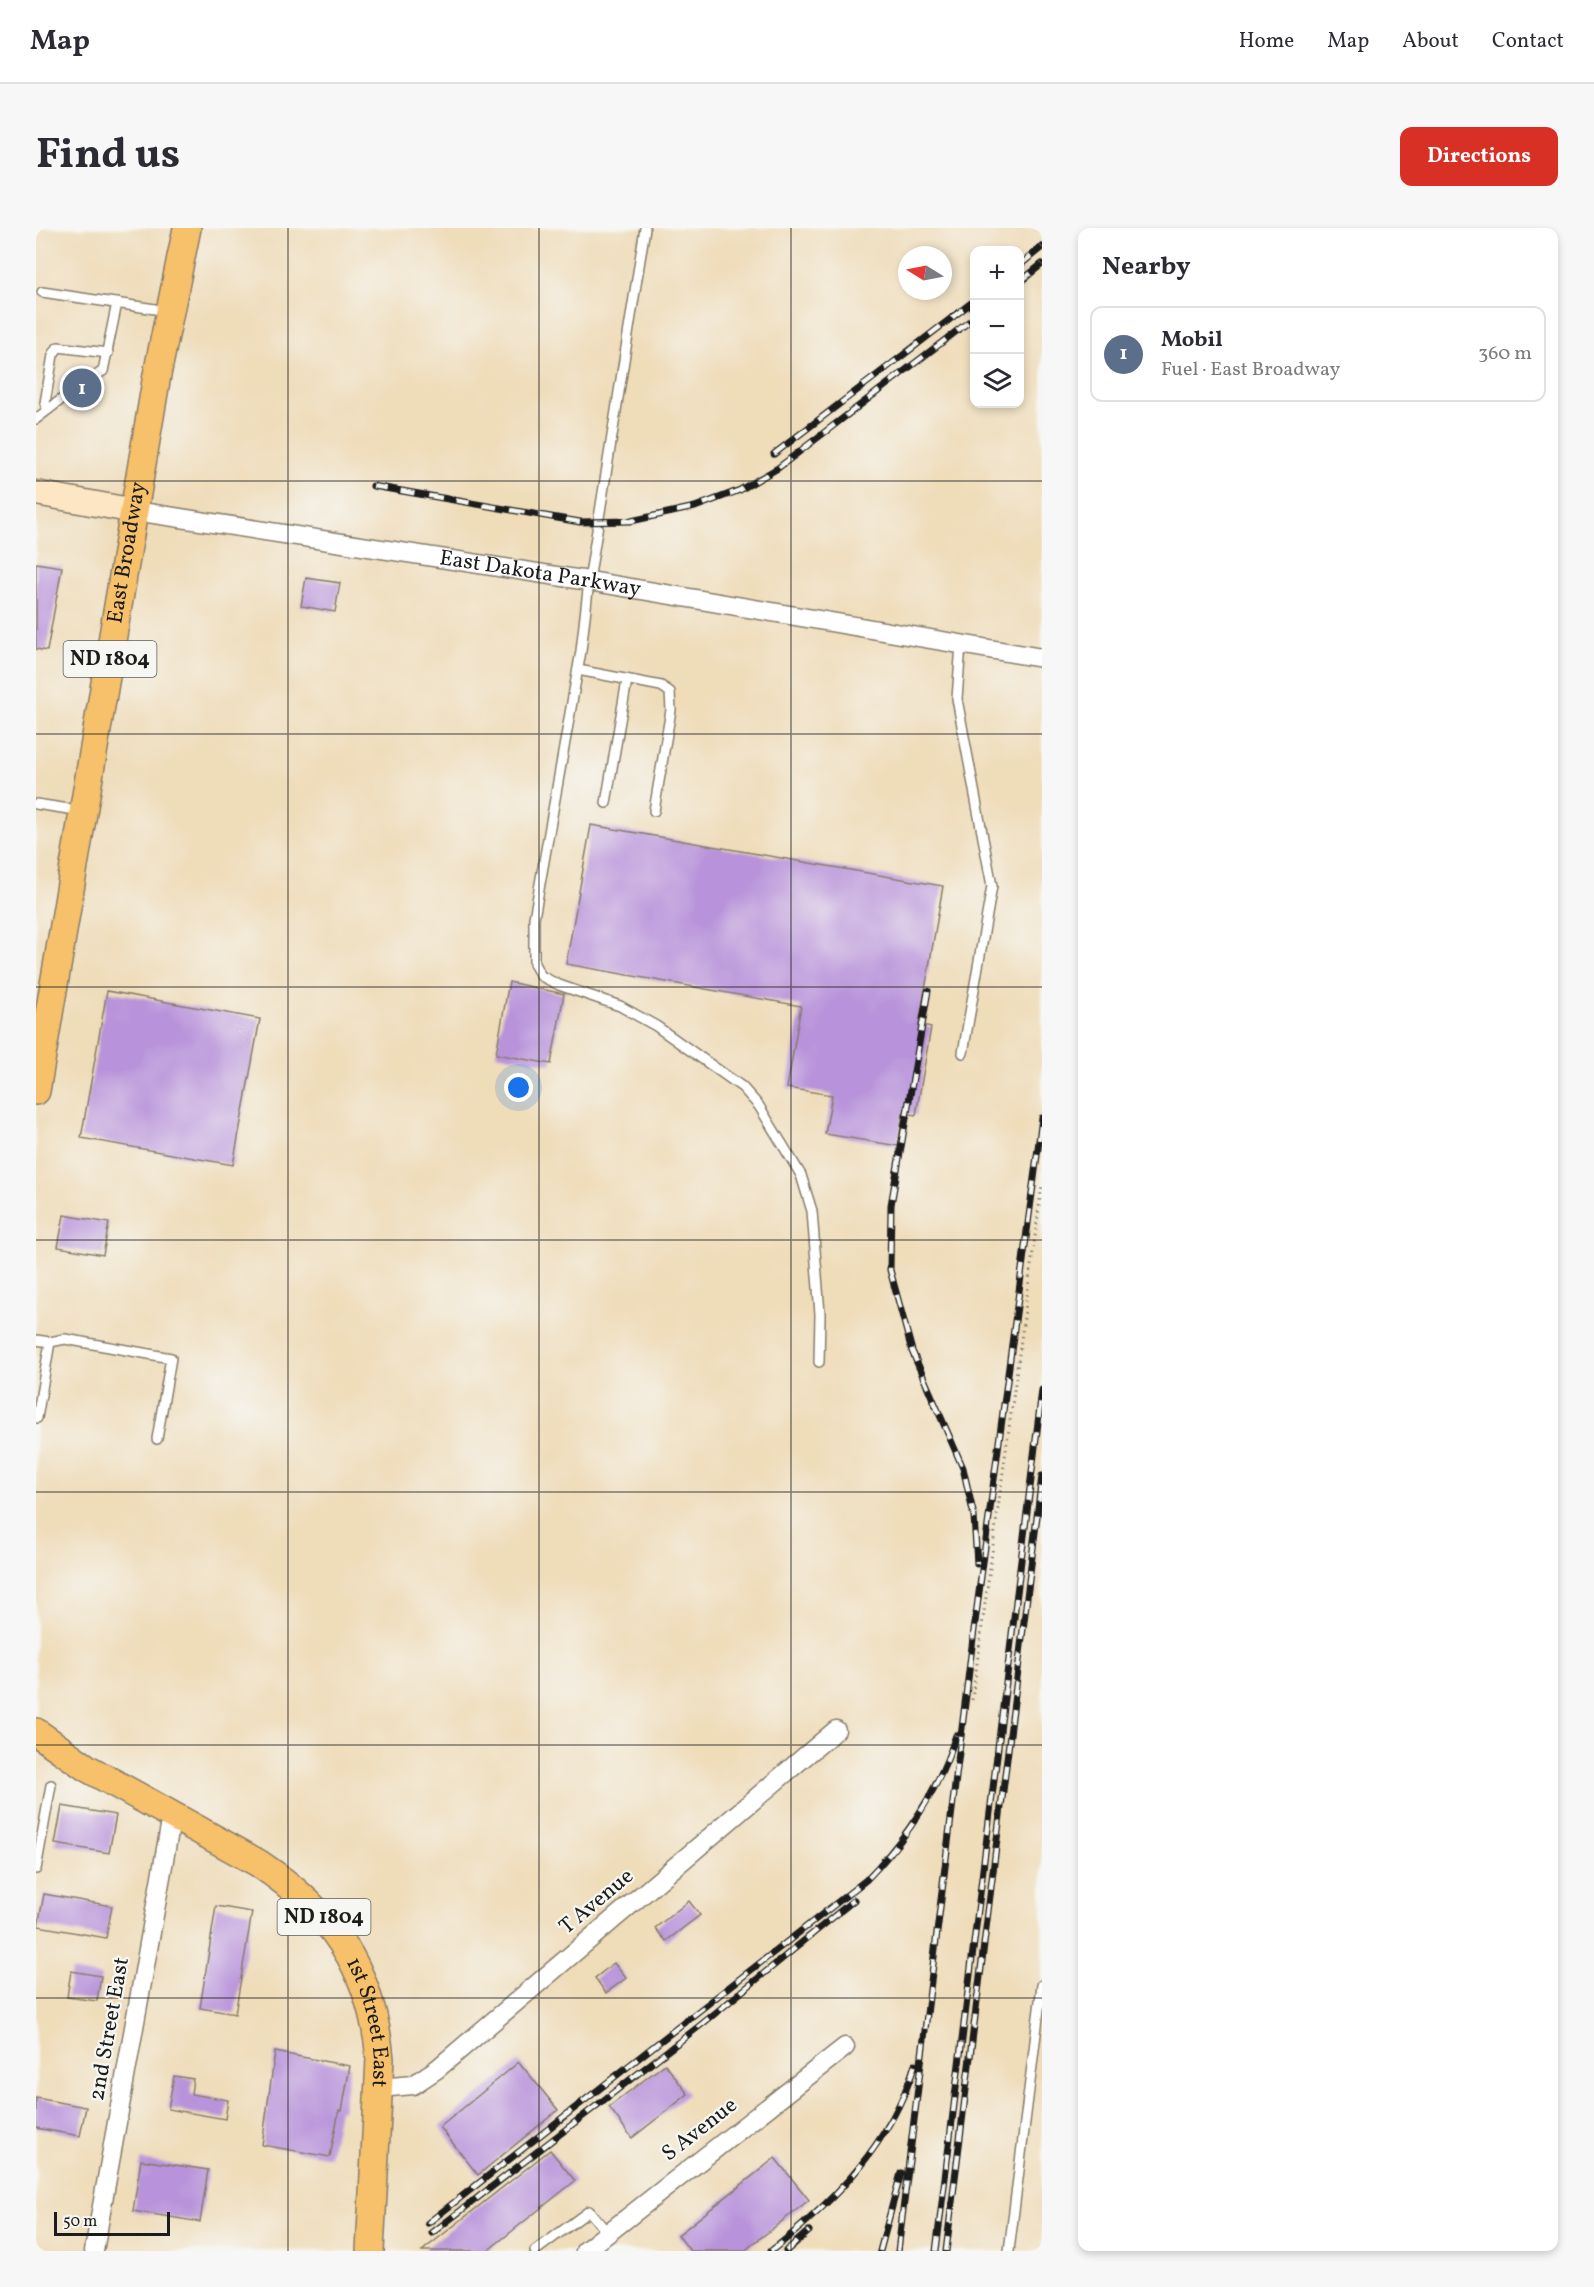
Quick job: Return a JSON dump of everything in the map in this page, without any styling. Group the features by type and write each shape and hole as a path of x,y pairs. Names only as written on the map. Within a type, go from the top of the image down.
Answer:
{"main road":[{"name":"East Broadway","path":"36,1091 39,1054 84,811 157,375 188,228"},
{"name":"East Dakota Parkway","path":"36,493 135,511"},
{"name":"ND 1804","path":"36,1732 80,1764 172,1815"},
{"name":"1st Street East","path":"172,1815 285,1881 326,1920 356,1965 365,1986 378,2034 379,2088 370,2251"}],"street":[{"name":"East Dakota Parkway","path":"135,511 589,581 1042,658"},
{"name":"T Avenue","path":"379,2088 413,2085 437,2069 836,1730"},
{"name":"2nd Street East","path":"94,2251 172,1815"},
{"name":"S Avenue","path":"585,2251 846,2047"}],"lane":[{"path":"645,228 589,581 578,670 534,918 534,964 541,975 560,985 620,1006 656,1026 742,1087 759,1106 801,1175 812,1211 820,1314 819,1362"},
{"path":"42,292 171,312"},
{"path":"89,380 103,371 117,303"},
{"path":"48,409 45,403 53,355 58,347 108,353"},
{"path":"36,419 75,389"},
{"path":"961,644 957,699 992,886 963,1053"},
{"path":"578,670 667,688 673,698 654,811"},
{"path":"606,803 627,680"},
{"path":"36,804 84,811"},
{"path":"36,1340 50,1342 65,1339 171,1358 157,1439"},
{"path":"37,1418 50,1342"},
{"path":"36,1869 51,1785"},
{"path":"1010,2251 1042,1985"},
{"path":"535,2251 589,2211 608,2233"}],"path":[{"path":"972,1700 1042,1185"}],"building":[{"path":"36,563 62,567 47,651 36,649"},
{"path":"306,578 340,583 335,612 301,606"},
{"path":"591,825 943,886 919,1024 931,1027 916,1115 903,1113 898,1146 825,1134 832,1095 787,1088 801,1006 566,964"},
{"path":"509,982 564,994 551,1064 496,1054"},
{"path":"107,991 260,1019 233,1165 81,1138"},
{"path":"64,1215 109,1223 103,1255 58,1247"},
{"path":"62,1806 116,1815 109,1853 55,1844"},
{"path":"44,1894 112,1906 106,1938 38,1926"},
{"path":"689,1901 700,1915 666,1941 655,1928"},
{"path":"216,1906 252,1912 235,2014 200,2008"},
{"path":"614,1963 626,1978 606,1993 595,1978"},
{"path":"71,1971 101,1976 97,2001 67,1997"},
{"path":"275,2052 350,2066 342,2111 339,2110 330,2157 262,2145"},
{"path":"519,2062 558,2110 478,2175 440,2127"},
{"path":"665,2064 688,2094 632,2138 609,2107"},
{"path":"174,2076 193,2079 191,2094 228,2100 225,2119 168,2109"},
{"path":"36,2098 86,2107 80,2136 36,2128"},
{"path":"550,2150 575,2181 487,2251 422,2251"},
{"path":"775,2158 809,2200 744,2251 690,2251 678,2235"},
{"path":"141,2160 208,2170 200,2222 133,2211"}],"railway":[{"path":"1024,262 1042,247"},
{"path":"1024,279 1042,264"},
{"path":"774,454 970,304"},
{"path":"373,486 580,522 631,521 695,507 740,490 778,468 970,321"},
{"path":"928,991 891,1205 890,1270 912,1351 963,1468 974,1516 977,1564"},
{"path":"898,2251 974,1630 1042,1118"},
{"path":"936,2251 1042,1390"},
{"path":"946,2251 1042,1476"},
{"path":"428,2223 866,1880 895,1848 920,1813 940,1776 956,1735"},
{"path":"432,2233 702,2024 854,1900"},
{"path":"771,2251 817,2212 858,2169 891,2120 905,2093 915,2064"},
{"path":"880,2251 901,2173"},
{"path":"786,2251 809,2231"}],"place":[{"name":"Mobil","path":"82,388"}]}
